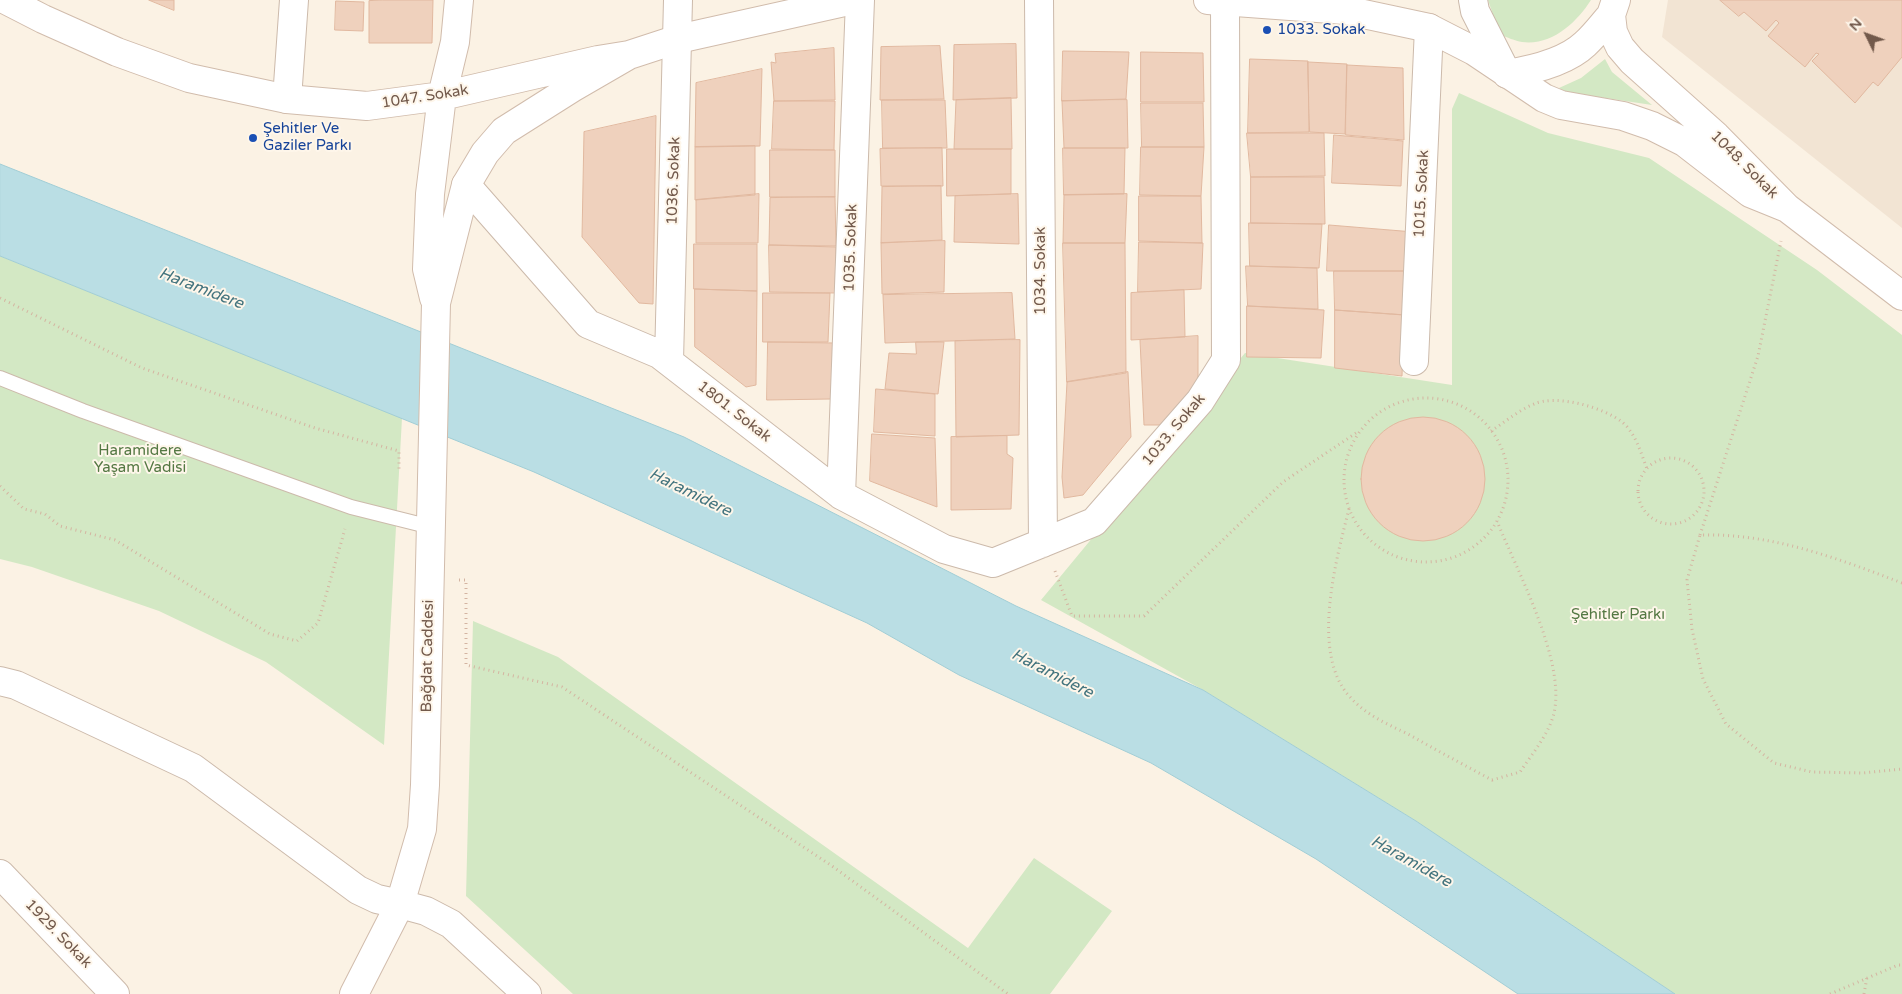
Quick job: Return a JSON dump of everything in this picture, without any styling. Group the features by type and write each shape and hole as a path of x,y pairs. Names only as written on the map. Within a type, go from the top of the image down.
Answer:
{"street":[{"name":"1047. Sokak","path":"6,0 42,19 117,52 189,78 287,98 367,106 442,96 598,60 629,56 678,39 853,0"},
{"path":"287,98 294,0"},
{"path":"436,303 427,269 430,194 442,96 455,42 459,0"},
{"name":"1036. Sokak","path":"669,362 678,0"},
{"name":"1035. Sokak","path":"841,495 860,0"},
{"name":"1034. Sokak","path":"1039,0 1043,543"},
{"path":"1208,0 1345,10 1429,28 1474,51 1544,98 1561,105 1623,116 1652,126 1684,142 1750,193 1787,208"},
{"name":"1033. Sokak","path":"1043,543 1094,522 1200,401 1226,360 1226,0"},
{"path":"1473,0 1475,11 1507,74"},
{"path":"1507,74 1530,70 1550,63 1584,45 1613,7"},
{"name":"1048. Sokak","path":"1613,7 1613,32 1620,47 1632,61 1716,136 1787,208 1902,296"},
{"name":"1015. Sokak","path":"1414,361 1429,28"},
{"path":"436,303 466,184 485,153 504,130 572,88 629,56"},
{"name":"1801. Sokak","path":"466,184 588,324 659,354 841,495 944,549 993,563 1043,543"},
{"name":"Bağdat Caddesi","path":"354,994 400,904 422,820 436,303"},
{"path":"0,681 16,686 193,768 358,890 377,899 426,911 451,924 527,994"},
{"name":"1929. Sokak","path":"0,874 115,994"}],"lane":[{"path":"0,378 83,411 351,507 431,528"}],"path":[{"path":"1787,208 1758,356 1687,580 1692,629 1703,679 1726,724 1774,764 1812,772 1863,773 1902,769"},
{"path":"0,298 142,368 316,428 399,451 400,520"},
{"path":"1043,543 1072,616 1144,616 1282,482 1361,430 1381,411 1407,400 1435,398 1461,405 1484,421 1500,444 1508,470 1506,497 1497,521 1480,542 1458,556 1432,562 1406,560 1382,550 1362,532 1349,509 1344,482 1348,454 1361,430"},
{"path":"1491,431 1534,403 1561,400 1598,410 1622,422 1638,445 1647,469"},
{"path":"1666,458 1688,462 1696,468 1702,477 1704,499 1692,516 1683,522 1662,523 1652,518 1640,500 1638,489 1641,478 1647,469 1655,462 1666,458"},
{"path":"0,486 24,509 45,514 60,526 114,540 270,634 297,641 318,622 351,507"},
{"path":"1704,499 1712,498"},
{"path":"1349,509 1340,546 1329,621 1330,655 1335,672 1349,696 1367,713 1492,780 1520,772 1540,743 1554,713 1556,689 1550,650 1497,521"},
{"path":"1700,536 1726,534 1790,544 1902,583"},
{"path":"458,580 466,580 466,665 562,687 832,866 1008,994"},
{"path":"1830,994 1868,977 1902,965"},
{"path":"1864,994 1868,977"}],"shaded area":[{"path":"1668,0 1902,0 1902,228 1662,37"}],"green space":[{"path":"1488,0 1591,0 1579,16 1562,31 1543,40 1533,42 1519,41 1500,35"},
{"path":"1605,59 1612,72 1652,105 1565,92 1559,88 1581,78"},
{"name":"Şehitler Parkı","path":"1459,93 1548,133 1649,158 1817,270 1902,335 1902,994 1675,994 1416,821 1203,690 1041,600 1245,353 1452,385 1452,109"},
{"name":"Haramidere Yaşam Vadisi","path":"0,256 402,418 384,745 266,662 159,611 32,567 0,559"},
{"path":"473,621 558,657 968,948 1034,858 1112,911 1050,994 573,994 466,896"}],"water":[{"name":"Haramidere","path":"0,164 684,437 1016,606 1203,690 1416,821 1675,994 1518,994 1316,859 1151,763 959,675 867,623 534,472 0,256"}],"building":[{"path":"149,0 174,0 174,10"},
{"path":"433,0 432,43 369,43 369,1"},
{"path":"1720,0 1902,0 1902,57 1878,86 1873,82 1855,103 1812,61 1819,54 1816,53 1805,67 1768,36 1779,23 1776,20 1766,31 1744,12 1739,16"},
{"path":"336,1 364,2 363,31 335,30"},
{"path":"1016,44 1017,98 953,100 954,45"},
{"path":"940,46 944,99 880,100 881,47"},
{"path":"834,48 835,100 774,101 771,62 776,63 775,54"},
{"path":"1063,51 1129,52 1126,99 1062,101"},
{"path":"1141,52 1203,53 1204,102 1141,102"},
{"path":"1250,59 1308,61 1309,132 1248,133"},
{"path":"1308,62 1347,64 1345,134 1310,132"},
{"path":"1347,65 1403,68 1404,140 1346,135"},
{"path":"762,69 760,146 695,147 696,83"},
{"path":"1011,98 1012,149 954,149 956,100"},
{"path":"882,100 945,100 947,148 883,148"},
{"path":"1127,100 1128,148 1064,148 1062,101"},
{"path":"774,101 835,101 834,150 772,149"},
{"path":"1141,103 1203,103 1204,147 1142,147"},
{"path":"656,116 653,304 639,303 582,237 584,132"},
{"path":"1247,133 1324,133 1325,176 1251,177"},
{"path":"1334,135 1403,141 1401,186 1332,183"},
{"path":"755,146 755,195 695,200 695,147"},
{"path":"1141,147 1204,147 1201,196 1140,195"},
{"path":"942,148 943,186 881,186 880,149"},
{"path":"1063,148 1125,148 1124,194 1064,195"},
{"path":"947,149 1011,149 1011,194 947,196"},
{"path":"770,150 835,150 835,197 770,197"},
{"path":"1251,177 1324,177 1325,224 1251,223"},
{"path":"941,186 942,240 881,243 882,187"},
{"path":"759,194 758,243 696,243 696,200"},
{"path":"1018,194 1019,244 954,242 955,196"},
{"path":"1127,194 1125,243 1063,243 1064,195"},
{"path":"1139,196 1201,196 1202,243 1139,241"},
{"path":"835,197 836,246 769,245 770,198"},
{"path":"1249,223 1322,224 1319,268 1250,266"},
{"path":"1329,225 1414,232 1412,271 1327,271"},
{"path":"945,241 944,292 882,294 881,243"},
{"path":"1139,242 1203,243 1201,289 1138,292"},
{"path":"1063,243 1125,243 1126,373 1067,382"},
{"path":"694,244 757,244 757,291 694,289"},
{"path":"769,245 836,247 835,293 770,292"},
{"path":"1246,266 1317,268 1318,309 1248,306"},
{"path":"1334,271 1407,271 1406,315 1335,310"},
{"path":"695,289 757,291 756,385 746,387 695,347"},
{"path":"1184,290 1185,337 1131,340 1131,293"},
{"path":"763,293 830,293 828,342 763,342"},
{"path":"1012,293 1015,339 885,343 883,295"},
{"path":"1247,306 1324,310 1321,358 1247,357"},
{"path":"1335,310 1404,315 1402,376 1335,368"},
{"path":"1198,336 1198,399 1161,425 1144,425 1140,340"},
{"path":"1020,340 1019,435 956,437 955,341"},
{"path":"768,342 835,343 831,399 767,400"},
{"path":"916,342 944,342 938,394 885,389 889,353 916,354"},
{"path":"1128,372 1131,437 1083,495 1064,498 1062,477 1067,382"},
{"path":"876,389 935,394 935,436 874,432"},
{"path":"1423,417 1447,422 1467,435 1480,455 1485,479 1480,503 1467,523 1447,536 1423,541 1399,536 1379,523 1366,503 1361,479 1366,455 1379,435 1399,422"},
{"path":"872,434 935,438 937,507 870,481"},
{"path":"1007,436 1007,454 1013,458 1011,509 951,510 951,437"}],"place":[{"name":"1033. Sokak","path":"1267,30"},
{"name":"Şehitler Ve Gaziler Parkı","path":"253,138"}]}
